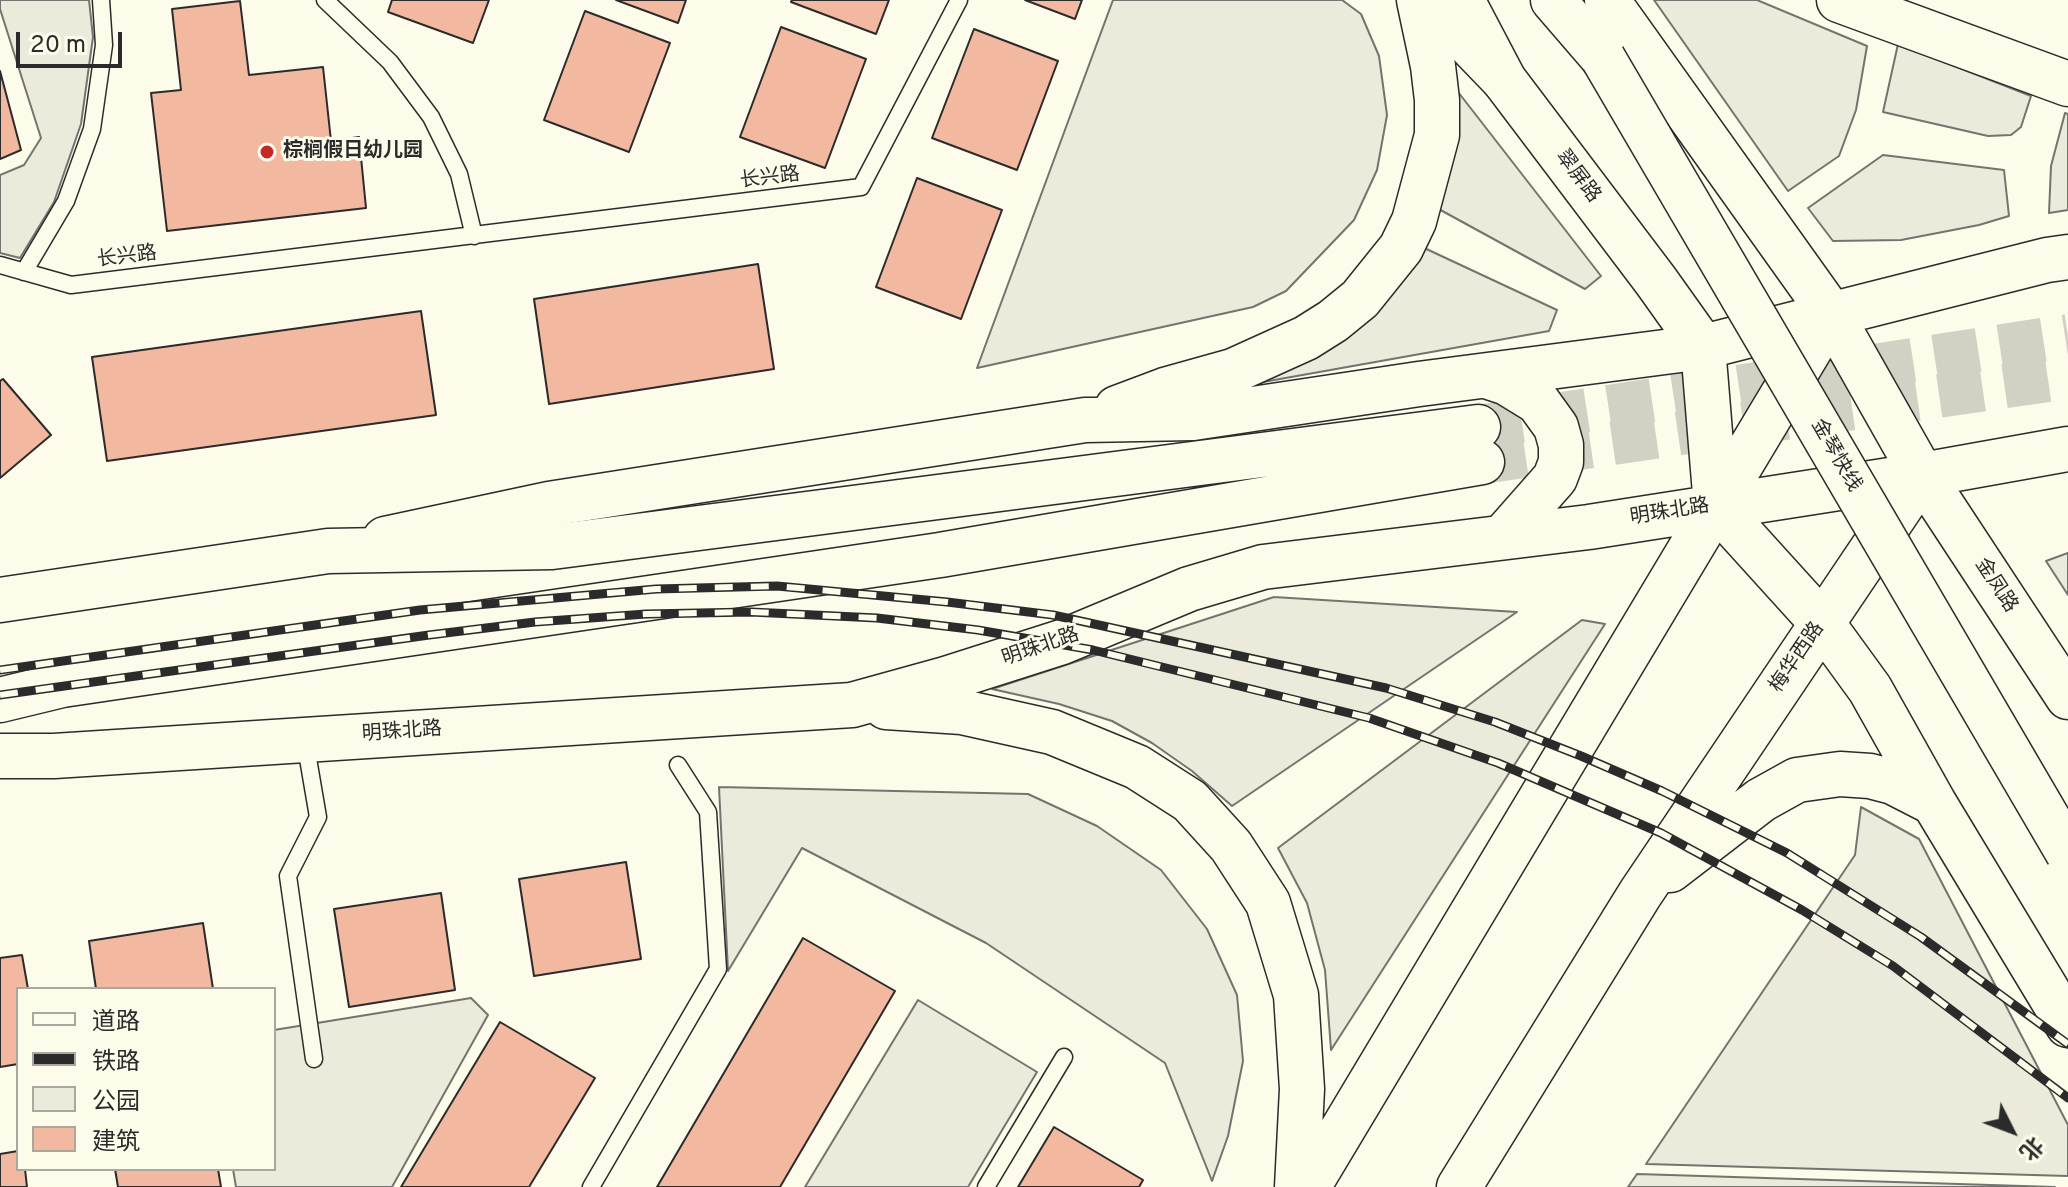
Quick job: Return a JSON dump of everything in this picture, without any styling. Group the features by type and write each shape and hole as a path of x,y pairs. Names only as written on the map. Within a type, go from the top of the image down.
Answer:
{"main road":[{"path":"1085,420 1269,357 1333,321 1360,299 1383,273 1401,248 1414,221 1437,135 1433,66 1419,0"},
{"path":"1427,0 1504,80"},
{"name":"翠屏路","path":"1462,0 1504,80 1703,347"},
{"name":"金琴快线","path":"1553,0 1603,58 2068,853"},
{"path":"1607,0 1831,314 1922,475"},
{"path":"1839,0 2068,84"},
{"path":"0,600 328,551 549,504 1085,420 1193,418 1703,347 2068,257"},
{"path":"1308,1187 1831,314"},
{"path":"1703,347 1716,506 1822,623 1870,689 1934,803 2068,1025"},
{"path":"1486,376 1515,387 1538,402 1556,427 1561,445 1561,462 1555,478 1503,537"},
{"path":"0,700 62,685 940,555 1480,445 552,547 328,551"},
{"name":"明珠北路","path":"0,756 54,756 852,705 1062,642 1189,589 1263,567 1589,527 2068,449"},
{"name":"梅华西路","path":"1459,1187 1640,894 1922,475"},
{"name":"金凤路","path":"1922,475 2068,697"},
{"path":"852,705 962,712 1052,732 1137,767 1190,801 1231,846 1268,903 1296,995 1302,1089 1297,1187"},
{"path":"1640,894 1761,800 1797,780 1840,774 1870,776 1893,782 1934,803"}],"lane":[{"path":"24,272 66,201 92,129 104,45 101,0"},
{"path":"325,0 390,62 431,117 459,174 474,236"},
{"name":"长兴路","path":"0,265 71,285 861,187 959,0"},
{"path":"305,739 318,817 288,876 314,1059"},
{"path":"591,1187 718,969 708,812 678,765"},
{"path":"986,1187 1064,1057"}],"green space":[{"path":"0,0 89,0 93,37 81,124 54,202 20,258 0,253 0,175 24,165 41,138 0,9"},
{"path":"1113,0 1342,0 1361,14 1379,56 1387,115 1377,170 1354,220 1286,291 1253,307 977,368"},
{"path":"1654,0 1757,0 1867,46 1856,110 1839,156 1788,191"},
{"path":"1898,44 2031,96 2021,127 2011,135 1988,136 1883,112"},
{"path":"1448,79 1601,276 1585,289 1435,207"},
{"path":"2065,113 2068,114 2068,210 2049,213 2051,166"},
{"path":"1883,155 2004,170 2009,216 1901,240 1833,241 1808,208"},
{"path":"1420,246 1557,310 1549,331 1252,384"},
{"path":"2068,553 2068,595 2046,561"},
{"path":"1274,597 1517,612 1232,806 1192,771 1152,743 1112,721 1059,704 992,689"},
{"path":"1582,620 1605,624 1331,1050 1325,970 1307,903 1278,848"},
{"path":"719,787 1028,794 1097,826 1161,870 1207,929 1237,995 1243,1061 1228,1136 1212,1181 1165,1063 986,943 802,848 728,971"},
{"path":"1861,807 1919,839 2068,1125 2068,1176 1646,1164 1855,855"},
{"path":"471,998 488,1015 392,1187 236,1187 233,1171 276,1171 276,1030"},
{"path":"918,1000 1037,1072 968,1187 805,1187"}],"shaded area":[{"path":"1637,1174 2055,1187 1628,1187"}],"building":[{"path":"392,0 489,0 473,43 388,12"},
{"path":"616,0 686,0 678,23"},
{"path":"792,0 889,0 876,34"},
{"path":"1025,0 1082,0 1075,19"},
{"path":"240,1 249,75 323,67 331,141 359,137 366,208 167,231 151,93 181,90 172,9"},
{"path":"585,11 670,43 629,152 544,120"},
{"path":"781,27 866,59 825,168 740,137"},
{"path":"974,29 1058,61 1017,170 932,138"},
{"path":"0,71 21,150 0,159"},
{"path":"917,178 1002,210 961,319 876,287"},
{"path":"758,264 774,369 549,404 534,299"},
{"path":"421,311 436,415 107,461 92,357"},
{"path":"3,379 51,435 0,478 0,381"},
{"path":"626,862 641,959 534,976 519,879"},
{"path":"441,893 455,990 349,1007 334,909"},
{"path":"203,923 213,987 96,987 89,941"},
{"path":"803,938 895,991 780,1187 657,1187"},
{"path":"22,955 28,987 16,987 16,1064 0,1067 0,958"},
{"path":"500,1022 595,1078 529,1187 401,1187"},
{"path":"1054,1127 1143,1180 1139,1187 1018,1187"},
{"path":"16,1151 16,1171 25,1171 27,1187 0,1187 0,1154"},
{"path":"115,1171 218,1171 221,1187 118,1187"}],"tunnel":[{"path":"1478,427 2068,336"},
{"path":"1482,462 2068,377"}],"railway":[{"path":"0,670 420,610 656,589 777,586 1053,615 1386,688 1495,722 1581,756 1662,791 1787,853 1921,937 2068,1044"},
{"path":"0,695 429,635 535,622 646,614 751,612 877,618 978,630 1093,650 1369,718 1498,763 1661,833 1802,910 1893,966 2068,1098"}],"place":[{"name":"棕榈假日幼儿园","path":"267,152"}]}
